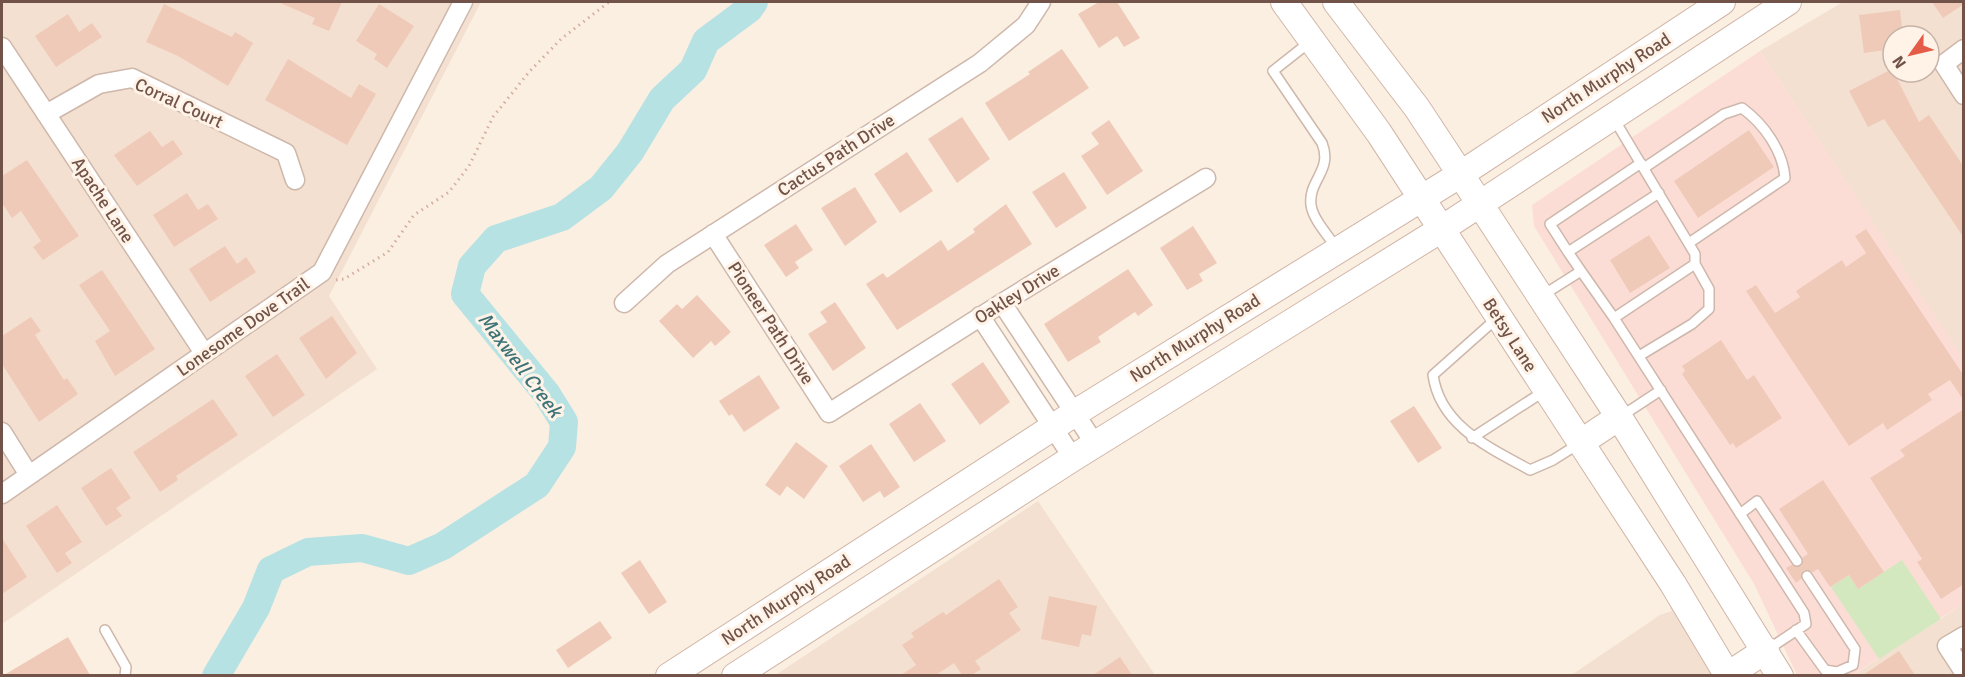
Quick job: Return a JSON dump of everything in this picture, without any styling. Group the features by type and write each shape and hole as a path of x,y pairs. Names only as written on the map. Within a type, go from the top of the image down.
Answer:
{"main road":[{"name":"Betsy Lane","path":"1284,2 1313,40 1421,198 1672,584 1728,675"},
{"path":"1336,2 1417,108 1461,174 1619,417 1780,675"},
{"name":"North Murphy Road","path":"669,675 1075,413 1461,174 1722,2"},
{"name":"North Murphy Road","path":"735,675 1095,444 1440,230 1788,2"},
{"path":"1580,443 1619,417"},
{"path":"1728,675 1766,650"}],"street":[{"name":"Cactus Path Drive","path":"624,303 667,264 980,63 1026,25 1041,2"},
{"name":"Lonesome Dove Trail","path":"2,494 322,272 460,3"},
{"name":"Apache Lane","path":"2,47 204,353"},
{"path":"1964,50 1944,64 1964,95"},
{"name":"Corral Court","path":"46,114 99,84 132,78 286,153 295,180"},
{"name":"Oakley Drive","path":"829,413 980,316 1206,178"},
{"name":"Pioneer Path Drive","path":"713,234 829,413"},
{"path":"1002,303 1095,444"},
{"path":"980,316 1073,458"},
{"path":"2,432 29,475"},
{"path":"1964,636 1947,646 1964,672"}],"lane":[{"path":"1313,40 1273,71 1322,143 1327,154 1325,167 1313,192 1311,204 1314,215 1338,250"},
{"path":"1689,243 1785,178 1784,163 1758,119 1742,108 1724,114 1550,224 1639,356 1804,614 1806,624 1766,650"},
{"path":"1613,117 1689,243 1695,254 1695,264 1708,289 1709,309 1639,356"},
{"path":"1568,252 1659,193"},
{"path":"1614,318 1695,264"},
{"path":"1540,297 1581,271"},
{"path":"1498,317 1433,375 1435,387 1450,415 1472,438 1530,470 1554,460 1580,443"},
{"path":"1472,438 1546,390"},
{"path":"1619,417 1661,390"},
{"path":"1740,514 1757,501 1797,561"},
{"path":"1796,630 1825,670 1837,672 1853,665 1855,649 1807,576"},
{"path":"105,630 126,667 125,675"}],"path":[{"path":"322,272 334,280 344,279 388,252 414,215 441,200 459,181 474,158 492,117 545,54 609,2"}],"shaded area":[{"path":"2,2 481,2 329,296 377,369 2,624"},
{"path":"1843,2 1963,2 1963,359 1760,51"},
{"path":"1760,51 1963,358 1963,604 1853,675 1797,675 1754,584 1534,226 1532,205"},
{"path":"1038,501 1155,675 774,676"},
{"path":"1963,604 1963,675 1852,676 1941,619"},
{"path":"1674,607 1718,676 1570,676 1660,615 1672,611 1670,608"}],"green space":[{"path":"1902,560 1941,619 1879,659 1831,587 1849,575 1858,589"}],"building":[{"path":"278,2 342,2 329,31 312,24 315,18"},
{"path":"1099,2 1117,2 1140,38 1124,47 1117,36 1099,48 1078,14"},
{"path":"1932,2 1964,2 1964,4 1943,18"},
{"path":"164,4 232,37 235,32 253,43 228,86 178,56 146,42"},
{"path":"379,4 414,26 387,68 374,59 377,54 356,41"},
{"path":"1900,10 1902,24 1881,24 1881,51 1864,53 1859,15"},
{"path":"68,14 79,32 92,23 102,37 56,67 35,36"},
{"path":"1062,49 1089,88 1009,141 985,103 1030,74 1028,72"},
{"path":"288,59 351,98 359,84 376,94 347,145 265,100"},
{"path":"1881,75 1881,84 1900,84 1919,122 1929,115 1964,167 1964,238 1884,119 1868,127 1849,91"},
{"path":"962,117 990,159 957,183 928,139"},
{"path":"1109,120 1143,171 1107,195 1081,156 1099,144 1091,133"},
{"path":"1749,130 1774,167 1698,218 1674,181"},
{"path":"150,131 162,147 173,140 183,154 137,186 114,155"},
{"path":"907,152 933,191 900,213 874,174"},
{"path":"27,160 79,236 43,260 33,247 41,241 21,211 12,218 2,203 2,176"},
{"path":"1064,172 1087,208 1056,228 1032,192"},
{"path":"855,187 877,222 845,246 821,208"},
{"path":"187,193 198,210 208,204 218,219 174,247 153,215"},
{"path":"1006,204 1032,244 897,330 866,284 883,273 887,278 941,240 948,251 975,232 973,229"},
{"path":"796,224 813,250 795,262 799,268 786,277 764,245"},
{"path":"1193,226 1217,263 1199,274 1203,281 1187,290 1160,248"},
{"path":"1866,229 1964,376 1964,401 1950,380 1928,394 1932,400 1887,430 1883,423 1849,446 1746,291 1756,285 1775,313 1800,297 1796,291 1842,260 1846,267 1866,253 1855,236"},
{"path":"1649,235 1670,268 1630,293 1610,260"},
{"path":"225,246 237,264 246,257 256,272 210,302 189,269"},
{"path":"1128,269 1153,305 1138,316 1135,312 1098,337 1101,342 1068,362 1044,324"},
{"path":"102,270 155,349 115,376 95,341 110,331 79,285"},
{"path":"697,295 731,332 715,346 711,341 693,358 659,321 677,304 682,309"},
{"path":"835,302 866,348 833,371 808,334 827,322 820,312"},
{"path":"332,316 357,353 326,379 299,338"},
{"path":"31,317 41,331 35,335 64,380 67,378 78,394 39,422 2,364 2,336"},
{"path":"1721,340 1747,380 1754,375 1782,418 1736,448 1733,443 1730,445 1682,374 1685,371 1682,366"},
{"path":"277,354 305,395 273,417 245,376"},
{"path":"983,362 1010,402 980,425 951,384"},
{"path":"759,375 780,408 744,432 732,414 729,416 719,401"},
{"path":"213,399 238,435 176,476 178,480 160,492 133,452"},
{"path":"920,403 946,441 914,462 889,424"},
{"path":"1414,406 1442,448 1418,463 1390,421"},
{"path":"1964,409 1964,584 1941,599 1917,562 1922,559 1870,478 1905,456 1900,450"},
{"path":"796,442 828,466 804,499 787,486 780,496 765,485"},
{"path":"871,444 900,487 884,498 880,491 863,502 839,466"},
{"path":"111,468 131,498 116,508 122,516 106,526 81,488"},
{"path":"1823,480 1884,572 1858,589 1849,575 1830,587 1818,569 1813,572 1804,570 1801,579 1796,583 1786,568 1791,565 1801,566 1803,557 1808,554 1779,509"},
{"path":"57,505 82,542 65,553 72,563 57,573 26,526"},
{"path":"2,538 27,577 2,594"},
{"path":"640,560 667,602 649,614 621,573"},
{"path":"999,579 1018,607 1009,613 1021,630 975,661 981,669 972,675 962,675 954,663 936,675 901,675 916,665 902,645 914,637 911,633 943,612 946,615"},
{"path":"1049,596 1097,606 1091,636 1082,634 1079,647 1041,639"},
{"path":"600,621 612,638 568,668 556,650"},
{"path":"68,637 90,675 4,675"},
{"path":"1899,651 1915,675 1863,675"},
{"path":"1120,657 1132,675 1093,675"}],"waterway":[{"name":"Maxwell Creek","path":"216,676 256,608 271,570 308,552 362,548 409,561 443,546 537,485 562,447 564,422 546,393 465,294 472,266 496,239 562,217 601,188 630,152 662,99 693,70 706,41 749,9 754,2"}]}
